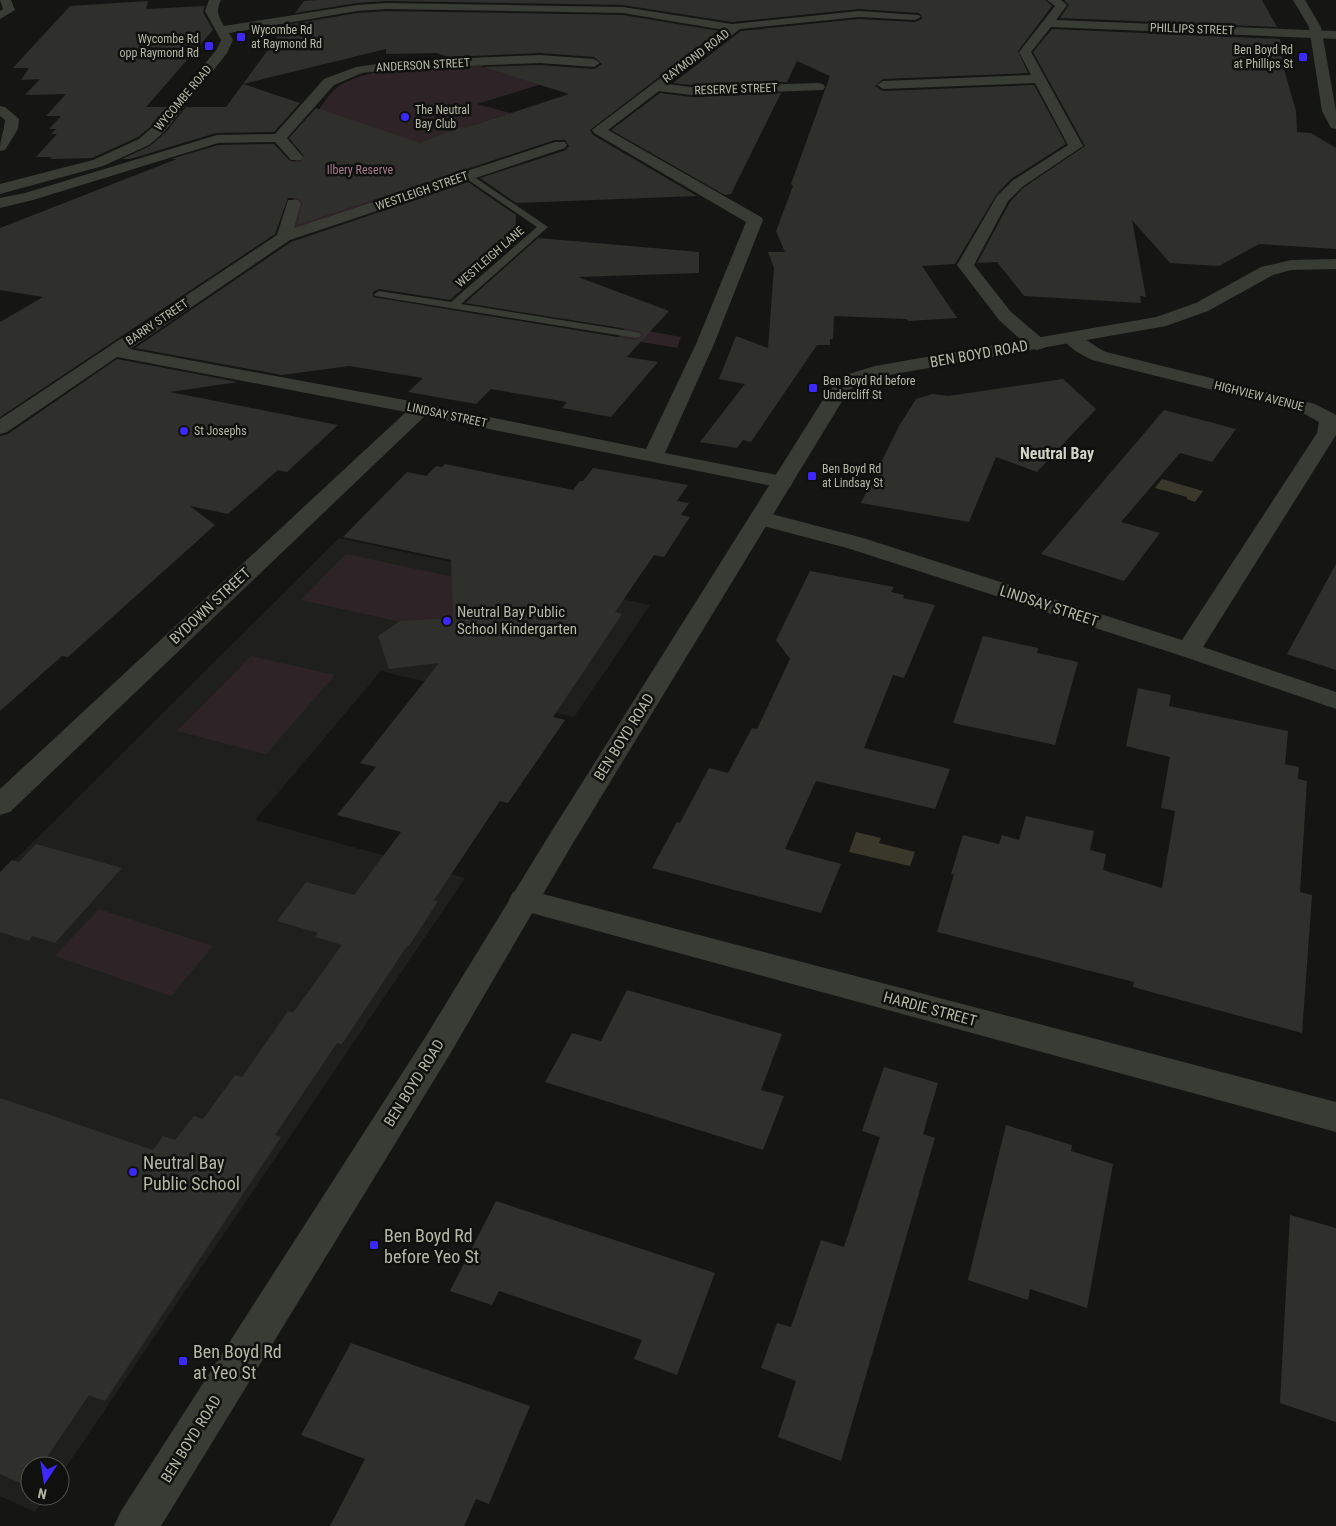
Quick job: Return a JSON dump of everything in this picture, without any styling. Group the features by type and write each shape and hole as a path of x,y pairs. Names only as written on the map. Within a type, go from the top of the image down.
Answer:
{"street":[{"path":"0,16 9,10 5,0"},
{"path":"215,0 210,9 211,16 224,30"},
{"path":"386,6 401,0"},
{"path":"1037,344 1005,316 964,265 1002,199 1016,184 1076,146 1025,52 1061,5 1053,0"},
{"path":"1298,0 1316,34 1329,111 1336,125"},
{"path":"822,5 860,14"},
{"name":"RAYMOND ROAD","path":"224,30 356,8 386,6 623,10 733,28"},
{"path":"733,28 737,26 860,14 915,17"},
{"name":"PHILLIPS STREET","path":"1049,23 1336,35"},
{"name":"RAYMOND ROAD","path":"653,456 705,344 755,220 599,130 733,28"},
{"name":"WYCOMBE ROAD","path":"0,189 98,163 122,153 150,137 223,50 227,40 224,30"},
{"name":"ANDERSON STREET","path":"279,138 329,82 360,70 398,65 540,58 594,63"},
{"path":"884,85 1040,79"},
{"name":"RESERVE STREET","path":"654,88 691,91 818,87"},
{"path":"0,110 12,119 11,129 0,147"},
{"path":"0,203 28,197 218,139 279,138 296,157"},
{"name":"WESTLEIGH STREET","path":"284,237 560,145"},
{"path":"284,237 293,202"},
{"name":"BARRY STREET","path":"0,428 284,237"},
{"name":"BEN BOYD ROAD","path":"136,1526 438,1045 524,900 836,395 850,380 875,372 1151,324 1202,307 1256,276 1277,268 1308,264 1336,264"},
{"name":"HIGHVIEW AVENUE","path":"1072,339 1088,351 1099,356 1308,408 1333,419 1327,433 1188,650"},
{"name":"LINDSAY STREET","path":"113,351 421,408 464,419 782,482"},
{"name":"BYDOWN STREET","path":"0,805 421,408"},
{"name":"LINDSAY STREET","path":"760,518 855,543 1188,650 1336,701"},
{"name":"HARDIE STREET","path":"524,900 1336,1117"}],"lane":[{"name":"WESTLEIGH LANE","path":"453,306 543,227 467,176"},
{"name":"WESTLEIGH LANE","path":"379,294 636,335"}],"shaded area":[{"path":"1162,479 1203,491 1195,502 1187,499 1187,497 1155,488"},
{"name":"Neutral Bay Public School","path":"339,538 650,605 574,717 381,671 255,820 465,878 70,1461 70,1456 20,1456 20,1505 0,1496 0,875"},
{"path":"856,832 881,838 879,843 915,852 910,866 849,852"},
{"name":"Neutral Bay Public School","path":"22,1506 40,1506 35,1512"}],"green space":[{"name":"Ilbery Reserve","path":"480,66 505,74 518,71 542,84 477,104 510,113 474,125 535,144 459,168 374,135 467,175 284,237 293,203 296,157 325,154 308,126 335,89 353,79 369,74 407,68"},
{"path":"626,327 681,337 677,348 618,338"},
{"path":"346,554 482,583 442,631 301,600"},
{"path":"251,656 335,675 266,754 177,731"},
{"path":"99,909 213,946 171,996 55,956"}],"building":[{"path":"1045,0 1052,6 1018,51 1028,73 883,79 875,86 883,91 1034,85 1066,144 1011,179 996,195 955,264 922,266 957,318 908,321 907,319 834,316 833,339 830,339 830,345 817,345 751,442 743,440 737,448 700,442 745,384 719,379 736,336 768,348 774,268 768,252 785,252 776,231 830,76 797,61 787,82 691,85 673,83 741,31 859,19 915,22 922,19 922,16 919,13 859,9 732,22 623,5 386,1 357,3 295,13 304,1"},
{"path":"1064,0 1262,0 1277,27 1060,18 1069,5"},
{"path":"148,1 146,9 205,6 203,12 213,30 146,107 167,107 154,124 138,137 92,158 50,159 52,157 36,157 57,134 51,134 56,129 49,129 61,116 46,116 66,94 25,95 40,79 21,80 29,68 13,68 70,6"},
{"path":"386,11 623,15 719,31 590,130 593,135 697,196 516,203 480,178 566,150 569,146 565,140 555,140 297,225 302,202 298,198 288,198 275,234 0,417 0,322 43,297 0,290 0,228 177,159 171,159 218,145 274,144 290,161 301,162 304,156 289,138 316,108 420,143 462,127 465,128 569,94 483,67 540,65 594,69 602,64 594,57 540,53 449,57 437,53 386,54 386,49 243,84 286,25 357,13"},
{"path":"1052,29 1280,39 1284,69 1296,111 1297,132 1311,133 1336,148 1336,249 1259,244 1219,266 1170,263 1132,220 1146,297 1140,296 1141,303 1024,296 997,262 977,263 1010,202 1023,188 1085,146 1033,52"},
{"path":"243,84 300,103 274,132 216,133 130,159 122,159 150,146 166,132 186,107 226,107"},
{"path":"660,93 691,97 781,93 731,194 725,195 611,130"},
{"path":"468,182 516,215 515,237 522,237 450,300 379,289 373,292 373,297 636,340 643,336 640,331 465,303 538,238 699,252 699,273 578,277 669,311 627,357 658,362 611,417 562,408 567,402 491,389 476,404 408,392 423,378 349,366 282,375 135,348 291,242"},
{"path":"117,359 238,382 170,392 338,425 287,472 278,470 228,514 190,506 215,525 68,657 62,656 0,711 0,436 8,434"},
{"path":"1063,379 1096,409 1037,472 996,457 969,522 861,503 899,426 916,399 933,394 948,396"},
{"path":"1164,410 1236,429 1212,462 1180,453 1121,522 1160,533 1124,581 1041,554"},
{"path":"445,464 573,490 593,468 688,485 677,501 689,503 681,515 690,517 664,557 654,555 615,612 622,614 553,717 565,720 508,803 500,801 434,900 438,901 409,946 407,946 342,1044 337,1043 275,1135 281,1137 105,1401 89,1395 48,1456 20,1456 20,1483 0,1474 0,1098 153,1150 163,1136 175,1140 194,1116 203,1119 235,1075 242,1077 288,1011 293,1013 342,945 315,937 318,933 277,921 306,882 354,895 401,832 337,815 376,767 360,763 439,663 389,669 378,636 400,621 453,618 451,560 343,537 407,472 426,476 436,466 442,467"},
{"path":"1336,564 1336,670 1287,654"},
{"path":"810,571 894,587 891,592 904,595 903,598 935,605 904,678 893,675 864,748 950,769 935,809 816,781 785,849 841,864 821,913 652,868 677,822 680,823 709,768 728,773 752,728 757,729 790,659 776,640"},
{"path":"983,636 1038,648 1037,653 1078,662 1055,745 953,723"},
{"path":"1138,688 1171,695 1169,706 1288,731 1285,764 1299,767 1298,779 1307,781 1300,892 1312,895 1302,1033 1133,987 1134,982 937,932 963,835 999,844 1002,835 1019,840 1026,816 1094,831 1090,850 1106,854 1103,870 1162,888 1175,811 1161,808 1170,757 1126,746"},
{"path":"36,844 122,868 55,943 32,936 29,941 0,932 0,872 12,860 19,862"},
{"path":"627,990 782,1034 761,1090 784,1096 763,1150 545,1082 572,1033 601,1041"},
{"path":"884,1067 938,1083 923,1134 935,1138 841,1461 778,1437 796,1381 761,1368 777,1323 791,1327 821,1240 844,1247 880,1137 862,1131"},
{"path":"1006,1125 1072,1145 1071,1151 1113,1164 1087,1308 1030,1289 1028,1300 968,1280"},
{"path":"496,1201 715,1273 677,1375 634,1359 642,1340 499,1291 492,1305 450,1291"},
{"path":"1290,1215 1336,1228 1336,1422 1280,1403"},
{"path":"351,1343 530,1406 489,1504 476,1499 464,1526 330,1526 365,1459 301,1435"}],"place":[{"name":"Wycombe Rd at Raymond Rd","path":"241,37"},
{"name":"Wycombe Rd opp Raymond Rd","path":"209,46"},
{"name":"Ben Boyd Rd at Phillips St","path":"1303,57"},
{"name":"The Neutral Bay Club","path":"405,117"},
{"name":"Ben Boyd Rd before Undercliff St","path":"813,388"},
{"name":"St Josephs","path":"184,431"},
{"name":"Ben Boyd Rd at Lindsay St","path":"812,476"},
{"name":"Neutral Bay Public School Kindergarten","path":"447,621"},
{"name":"Neutral Bay Public School","path":"133,1172"},
{"name":"Ben Boyd Rd before Yeo St","path":"374,1245"},
{"name":"Ben Boyd Rd at Yeo St","path":"183,1361"}],"district":[{"name":"Neutral Bay","path":"1057,453"}]}
